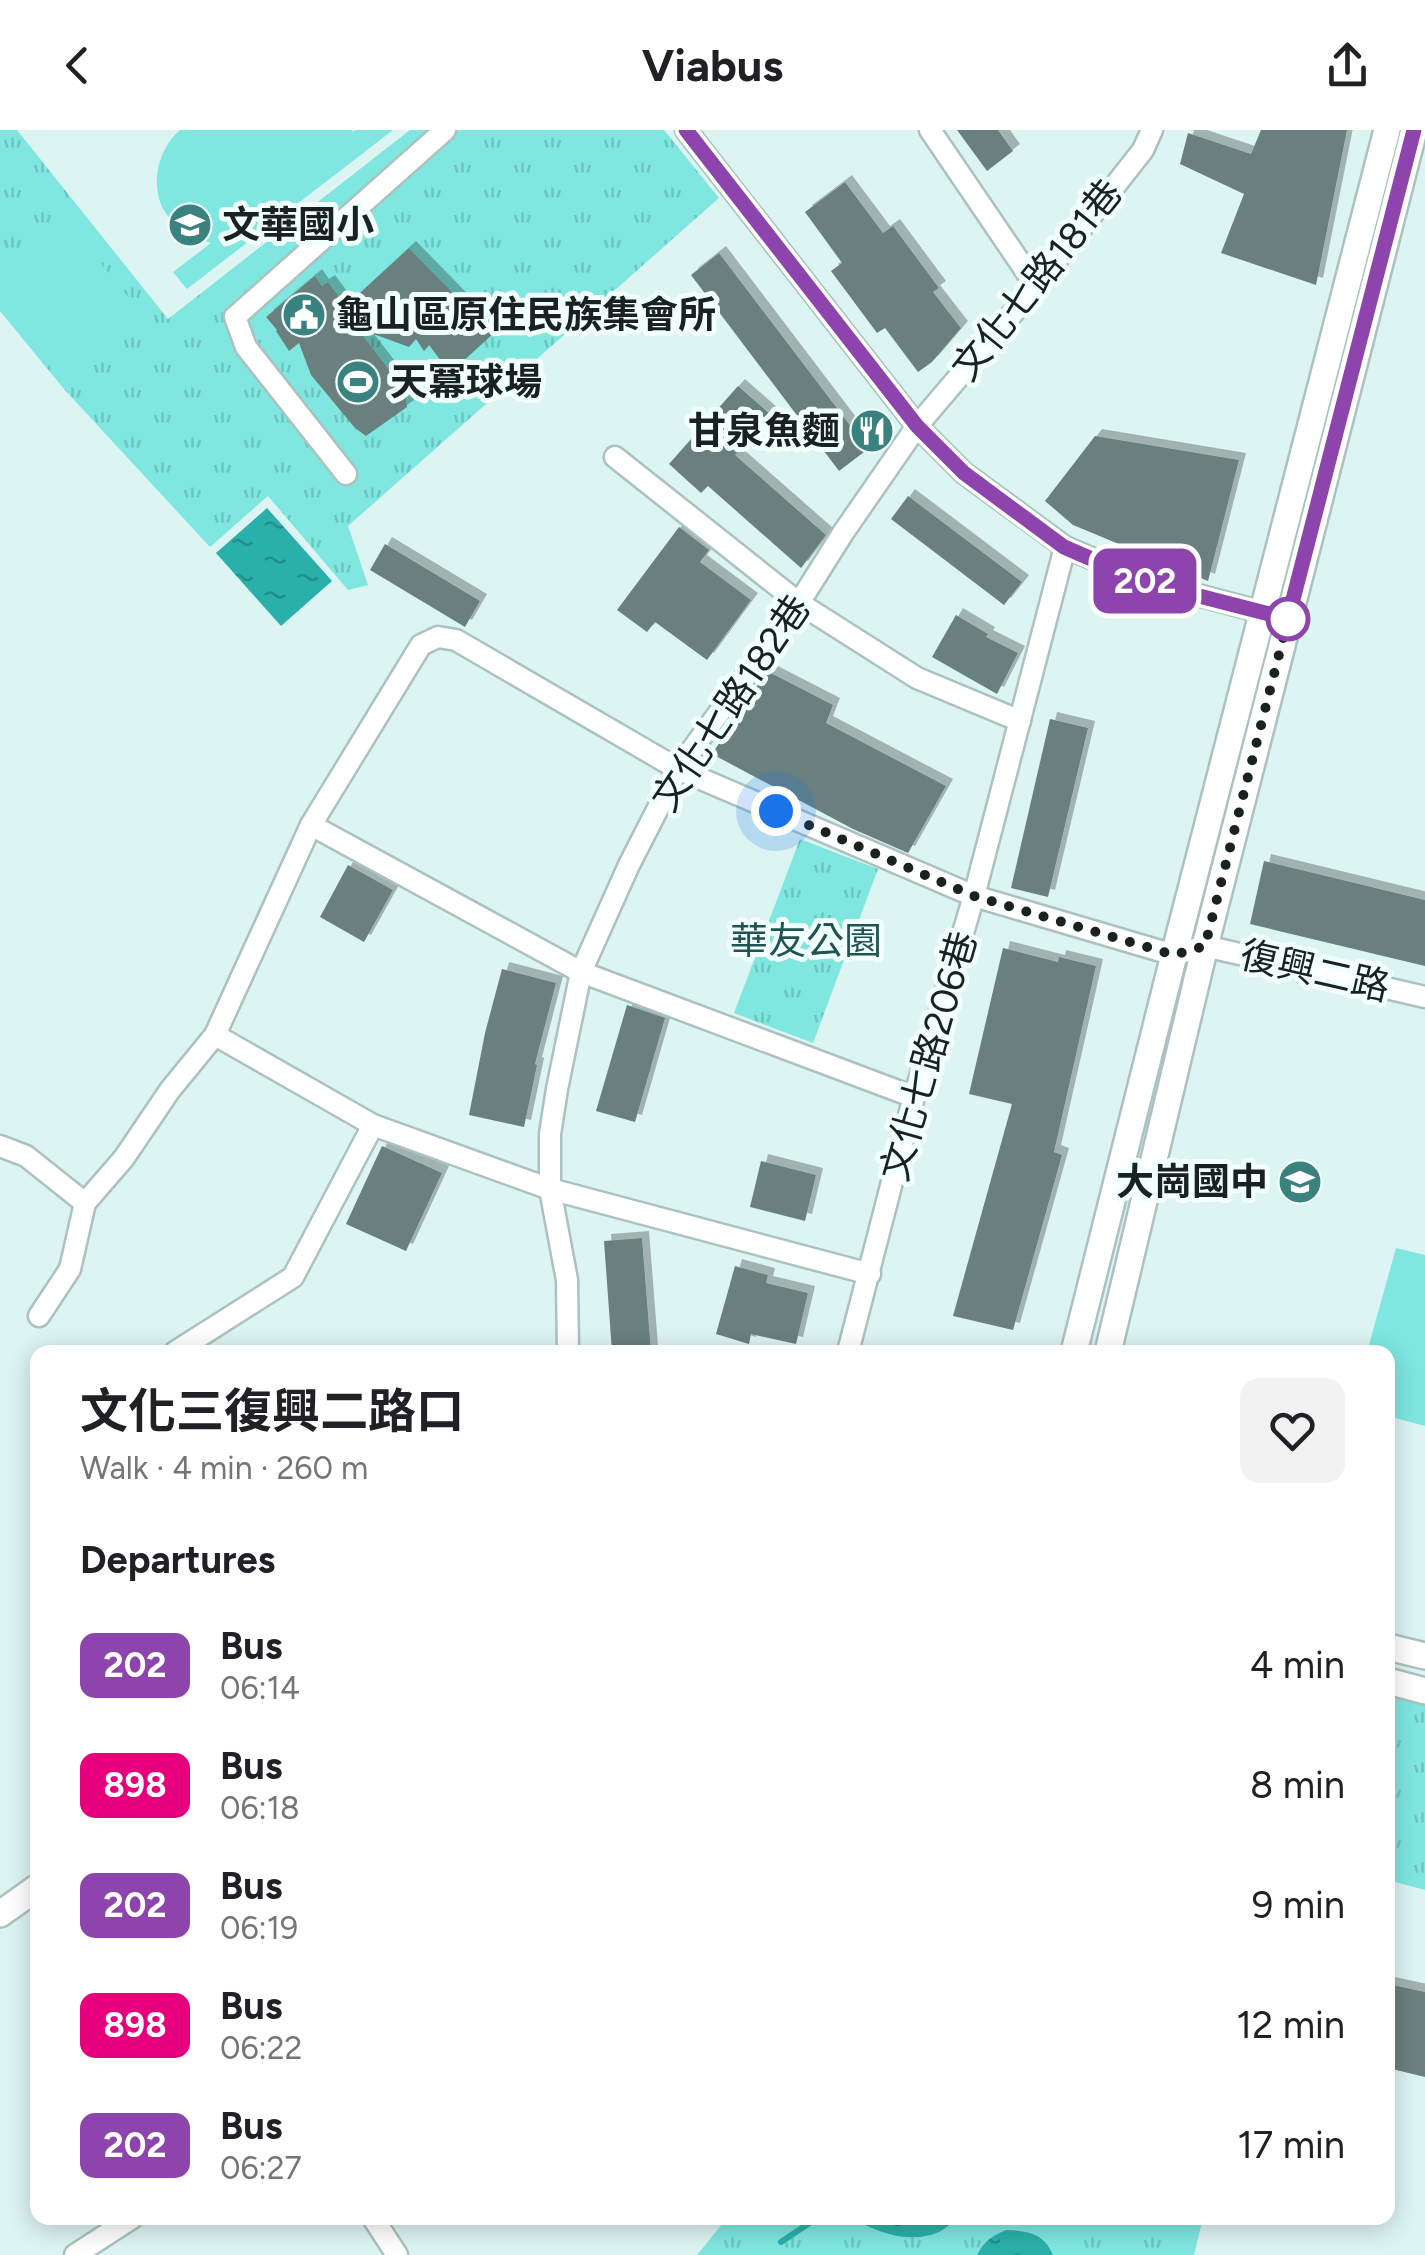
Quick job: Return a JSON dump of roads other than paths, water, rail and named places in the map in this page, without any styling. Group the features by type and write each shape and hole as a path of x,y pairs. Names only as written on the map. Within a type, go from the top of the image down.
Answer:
{"street":[{"path":"346,474 246,347 235,317 446,130"},
{"path":"686,130 917,426 964,473 1064,547 1145,582 1288,619"},
{"path":"930,130 1036,286"},
{"name":"文化七路181巷","path":"917,426 1036,286 1142,150 1152,130"},
{"path":"1076,1345 1387,130"},
{"path":"1110,1345 1205,946 1414,130"},
{"name":"文化七路182巷","path":"568,1345 567,1280 550,1190 550,1134 581,972 678,768 799,603 917,426"},
{"path":"615,457 799,603 917,678 1020,722"},
{"name":"文化七路206巷","path":"850,1345 914,1097 974,896 1064,547"},
{"path":"39,1316 70,1269 86,1203 215,1035 311,826 420,645 438,638 456,640 678,768 974,896 1174,955 1205,946"},
{"path":"311,826 581,972 914,1097"},
{"name":"復興二路","path":"1205,946 1425,997"},
{"path":"215,1035 374,1125 550,1190 870,1274"},
{"path":"186,1345 294,1277 374,1125"},
{"path":"0,1146 26,1156 86,1203"},
{"path":"1395,1649 1425,1656"},
{"path":"1395,1684 1425,1690"},
{"path":"5,1908 30,1891"},
{"path":"74,2255 121,2225"},
{"path":"378,2225 397,2255"}],"water":[{"path":"267,508 332,581 281,626 216,553"},
{"path":"867,2225 950,2225 927,2236 883,2232"},
{"path":"1006,2230 1034,2235 1045,2242 1053,2255 977,2255 989,2240"}],"waterway":[{"path":"781,2242 806,2225"}],"place":[{"name":"文華國小","path":"190,225"},
{"name":"龜山區原住民族集會所","path":"304,315"},
{"name":"天冪球場","path":"358,382"},
{"name":"甘泉魚麵","path":"872,431"},
{"name":"大崗國中","path":"1300,1182"}],"park label":[{"name":"華友公園","path":"806,941"}]}
